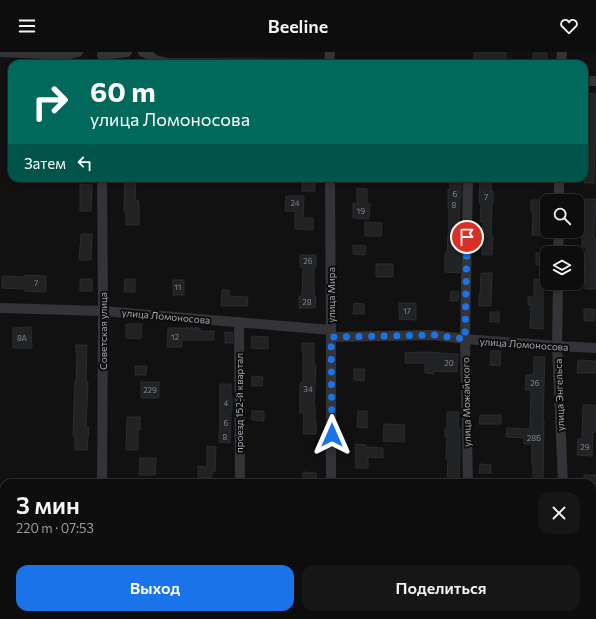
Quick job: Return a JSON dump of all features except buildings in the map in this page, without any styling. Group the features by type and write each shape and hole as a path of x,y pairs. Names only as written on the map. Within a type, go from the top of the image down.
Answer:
{"street":[{"path":"0,52 66,55 78,52"},
{"path":"102,57 127,52"},
{"path":"143,52 146,52 155,60"},
{"name":"Советская улица","path":"102,182 102,479"},
{"name":"улица Мира","path":"330,182 332,479"},
{"name":"улица Можайского","path":"468,182 465,339 468,479"},
{"path":"559,182 559,194"},
{"name":"улица Энгельса","path":"558,290 557,346 562,479"},
{"name":"улица Ломоносова","path":"0,308 103,311 239,322 331,333 434,335 465,339 596,348"},
{"name":"проезд 152-й квартал","path":"239,322 240,479"}],"route":[{"path":"332,435 331,337 434,335 465,339 467,237"}]}
